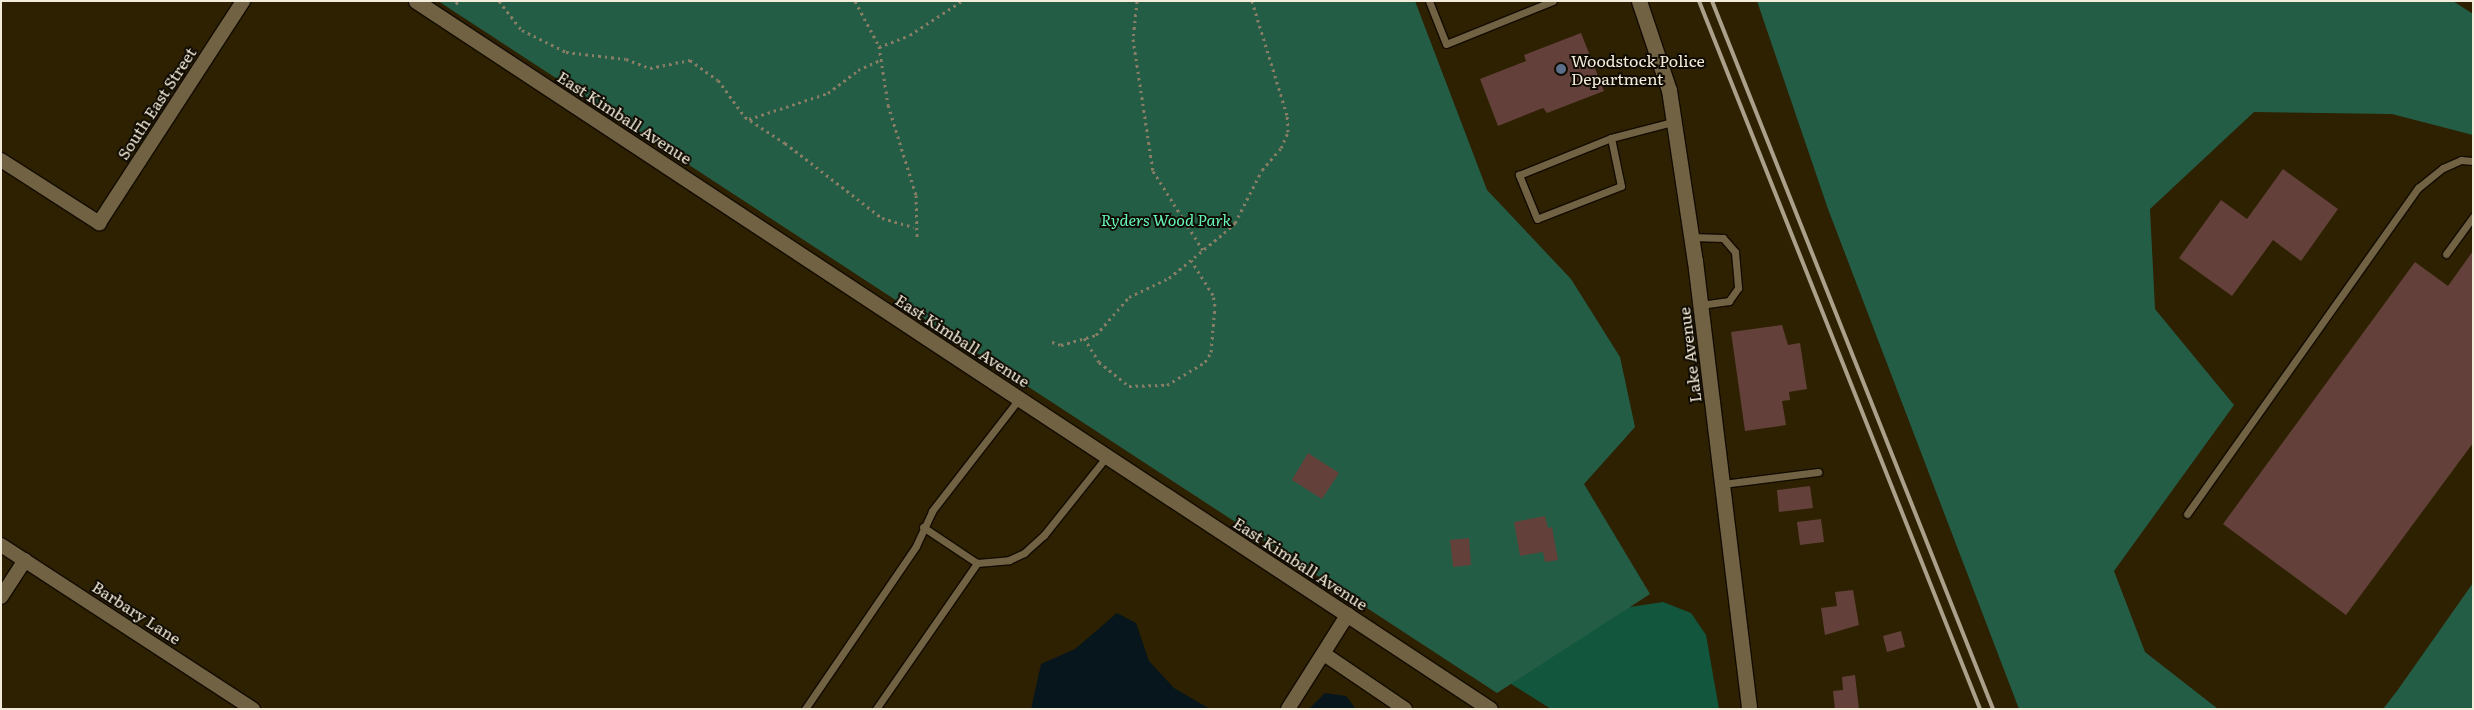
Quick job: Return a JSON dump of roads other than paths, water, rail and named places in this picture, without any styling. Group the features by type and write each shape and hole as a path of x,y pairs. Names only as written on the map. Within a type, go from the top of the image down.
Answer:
{"street":[{"name":"South East Street","path":"1,160 99,224 243,1"},
{"name":"East Kimball Avenue","path":"416,1 1490,709"},
{"name":"Lake Avenue","path":"1639,1 1669,90 1700,305 1750,709"},
{"name":"Barbary Lane","path":"1,545 253,709"},
{"path":"1,597 25,560"},
{"path":"1288,709 1348,614"},
{"path":"1324,654 1405,709"}],"lane":[{"path":"1429,1 1446,44 1553,1"},
{"path":"1611,138 1621,186 1538,219 1520,175 1611,138 1673,122"},
{"path":"2187,514 2418,188 2443,168 2461,160 2473,161"},
{"path":"2446,254 2473,217"},
{"path":"1690,237 1723,238 1735,252 1738,288 1729,301 1700,305"},
{"path":"805,709 916,546 924,527 1019,398"},
{"path":"924,527 977,563 1009,560 1024,553 1044,534 1107,456"},
{"path":"1722,484 1818,472"},
{"path":"876,709 977,563"}],"railway":[{"path":"1699,1 1980,709"},
{"path":"1712,1 1993,709"}],"place":[{"name":"Woodstock Police Department","path":"1561,69"}],"park label":[{"name":"Ryders Wood Park","path":"1166,219"}]}
